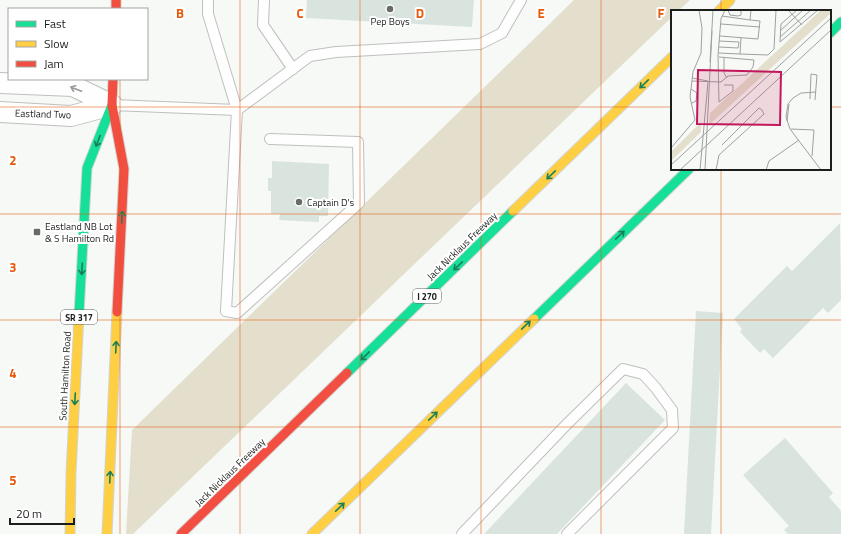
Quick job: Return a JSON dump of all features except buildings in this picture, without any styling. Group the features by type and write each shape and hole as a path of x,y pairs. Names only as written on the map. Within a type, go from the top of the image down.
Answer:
{"main road":[{"path":"720,10 730,0"},
{"path":"831,31 841,22"},
{"name":"Jack Nicklaus Freeway","path":"181,534 671,58"},
{"name":"South Hamilton Road","path":"107,534 124,169 112,104 113,80"},
{"name":"South Hamilton Road","path":"70,534 72,465 87,168 112,104"},
{"path":"312,534 688,170"}],"street":[{"path":"0,83 73,86 112,104"},
{"name":"Eastland Two","path":"0,112 71,116 112,104"}],"lane":[{"path":"208,0 208,14 238,110 226,311 237,313 359,203 358,142 270,139"},
{"path":"264,0 264,25 292,68"},
{"path":"112,104 238,110 292,68 310,56 336,52 480,44 502,34 521,0"},
{"path":"462,534 567,424 623,369 643,374 672,410 673,428 567,534"}],"shaded area":[{"path":"574,0 690,0 679,10 671,10 671,18 133,534 126,534 132,430"}],"traffic: fast":[{"path":"831,32 841,22"},
{"path":"79,314 87,168 112,105"},
{"path":"534,319 688,170"},
{"path":"347,373 513,211"}],"traffic: slow":[{"path":"720,10 730,0"},
{"path":"513,211 671,58"},
{"path":"107,534 117,312"},
{"path":"70,534 71,473 79,314"},
{"path":"312,534 534,319"}],"traffic: jam":[{"path":"116,0 116,8"},
{"path":"113,80 112,105 124,169 117,312"},
{"path":"181,534 347,373"}],"place":[{"name":"Pep Boys","path":"390,9"},
{"name":"Captain D's","path":"299,202"},
{"name":"Eastland NB Lot & S Hamilton Rd","path":"37,232"}]}
